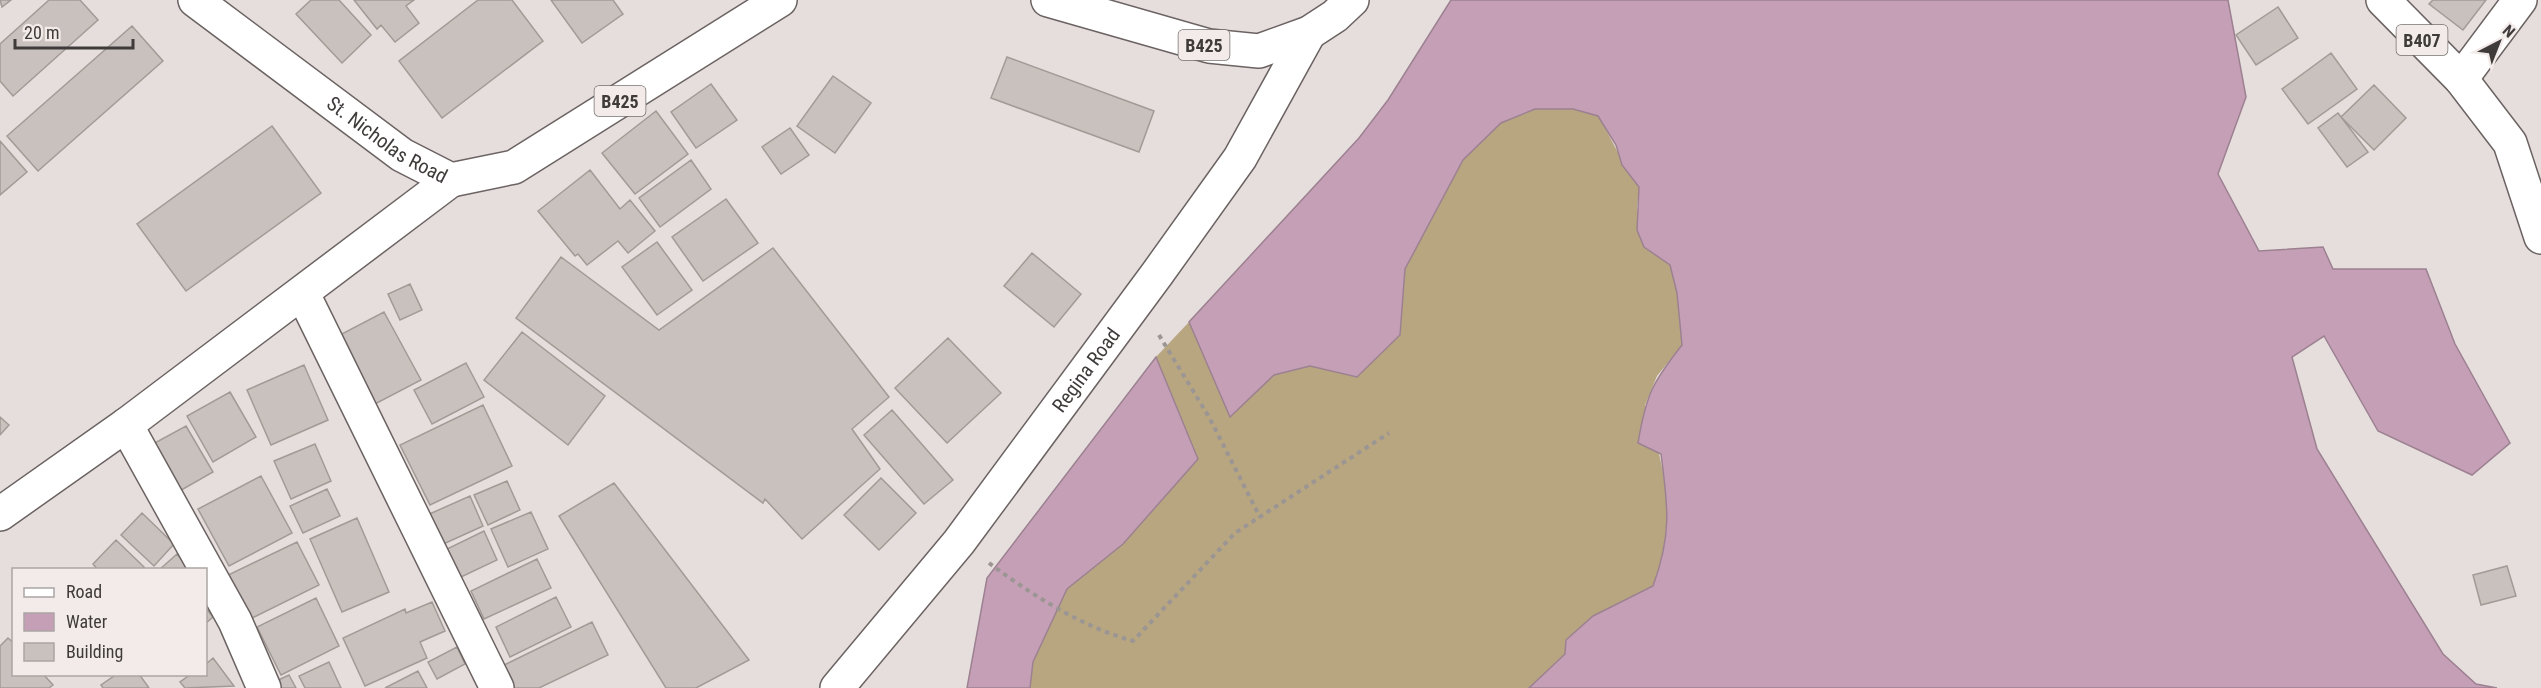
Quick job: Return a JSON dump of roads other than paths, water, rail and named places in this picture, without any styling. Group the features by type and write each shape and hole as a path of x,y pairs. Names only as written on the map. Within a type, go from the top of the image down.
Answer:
{"street":[{"name":"St. Nicholas Road","path":"195,0 402,155 452,180 514,168 780,0"},
{"name":"B425","path":"1048,0 1209,46 1259,51 1308,33 1335,16 1352,0"},
{"name":"B407","path":"2383,0 2461,79 2510,143 2541,237"},
{"path":"2461,79 2520,0"},
{"name":"Regina Road","path":"837,688 959,542 1240,158 1308,33"},
{"path":"5,504 126,425 452,180"},
{"path":"303,294 497,688"},
{"path":"126,425 206,568"},
{"path":"207,569 236,621 264,688"}],"water":[{"path":"1451,0 2228,0 2246,97 2218,174 2259,251 2323,247 2333,269 2426,269 2455,344 2510,443 2472,475 2378,431 2324,336 2292,357 2317,449 2443,654 2476,684 2497,688 1529,688 1565,654 1566,640 1593,616 1653,586 1666,536 1667,505 1661,454 1638,443 1644,413 1652,390 1682,345 1677,293 1670,265 1644,247 1637,230 1639,187 1622,165 1616,145 1598,116 1573,109 1535,109 1501,123 1463,160 1405,269 1400,335 1357,377 1310,366 1274,375 1230,417 1189,322 1359,138 1388,100"},
{"path":"1156,357 1198,459 1123,544 1067,589 1033,662 1030,688 967,688 987,578"}]}
